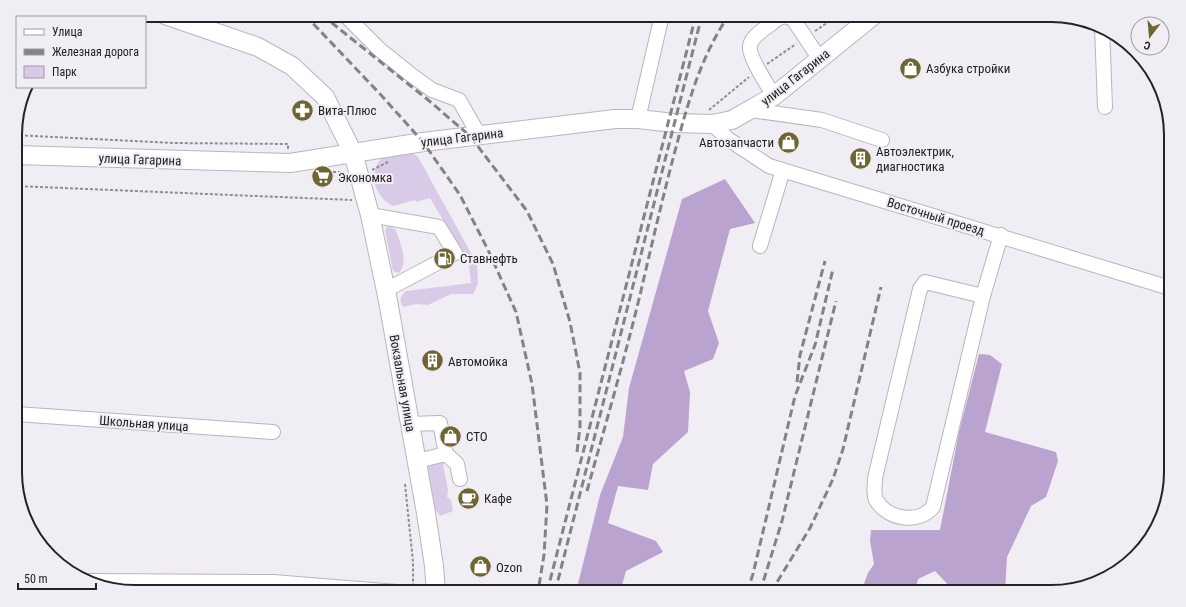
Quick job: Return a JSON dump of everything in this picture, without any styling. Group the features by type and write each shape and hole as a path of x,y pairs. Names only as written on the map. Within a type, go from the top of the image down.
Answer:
{"main road":[{"name":"Вокзальная улица","path":"185,22 258,47 292,66 325,97 353,153 370,215 386,290 417,461 434,566 435,585"},
{"name":"улица Гагарина","path":"22,155 290,164 423,142 533,128 638,118 674,123 708,119 732,120 774,96 865,22"}],"street":[{"path":"352,22 380,49 410,74 432,90 459,100 479,135"},
{"path":"638,118 660,22"},
{"path":"773,22 755,37 750,45 750,54 774,96"},
{"path":"795,22 819,58"},
{"path":"1102,35 1105,107"},
{"path":"751,110 822,120 882,140"},
{"name":"Восточный проезд","path":"708,119 728,139 769,166 1164,286"},
{"path":"760,246 783,170"},
{"path":"370,215 439,227 455,254 386,290"},
{"path":"983,296 925,282 920,289 875,478 874,490 876,499 884,509 894,515 907,518 919,518 929,512 933,507 983,296 1001,236"},
{"name":"Школьная улица","path":"22,414 273,432"},
{"path":"410,424 440,423 446,454 457,464 460,479"},
{"path":"417,461 446,454"},
{"path":"106,581 273,582 310,585"}],"path":[{"path":"708,119 759,69 828,22"},
{"path":"22,186 356,200"}],"green space":[{"path":"407,149 418,157 477,264 478,284 473,294 451,294 428,305 417,304 403,307 402,305 402,295 406,291 471,283 469,264 430,198 416,202 415,200 393,206 382,198 375,186 375,172 381,159 390,154"},
{"path":"388,226 395,229 403,252 403,264 399,273 393,271 385,230"},
{"path":"442,459 448,490 447,497 451,500 453,511 440,516 435,509 428,468 430,464"}],"shaded area":[{"path":"725,179 755,223 730,229 708,311 719,343 713,359 684,371 690,392 688,432 653,464 648,490 618,486 608,523 656,541 663,552 626,571 622,585 578,585 600,495 623,437 629,388 682,199"},
{"path":"979,354 990,355 1002,364 985,432 1056,452 1058,461 1046,497 1031,506 1007,557 1005,585 948,585 935,571 918,579 917,585 864,585 868,573 874,564 870,541 871,530 940,530 959,432"}],"railway":[{"path":"312,22 423,142 460,195 488,250 516,312 532,384 547,505 544,555 539,585"},
{"path":"331,22 427,99 470,136 527,211 553,264 570,322 580,373 580,427 577,452"},
{"path":"549,585 694,22"},
{"path":"557,585 700,22"},
{"path":"587,491 628,344 667,182 687,107 709,50 724,22"},
{"path":"797,382 800,355 825,261"},
{"path":"749,585 795,396 815,345 833,269"},
{"path":"775,585 810,528 833,479 843,449 881,287"},
{"path":"762,585 782,521 836,301"}],"place":[{"name":"Азбука стройки","path":"910,68"},
{"name":"Вита-Плюс","path":"303,110"},
{"name":"Автозапчасти","path":"789,142"},
{"name":"Автоэлектрик, диагностика","path":"861,158"},
{"name":"Экономка","path":"322,177"},
{"name":"Ставнефть","path":"444,258"},
{"name":"Автомойка","path":"432,361"},
{"name":"СТО","path":"451,436"},
{"name":"Кафе","path":"468,498"},
{"name":"Ozon","path":"480,567"}]}
